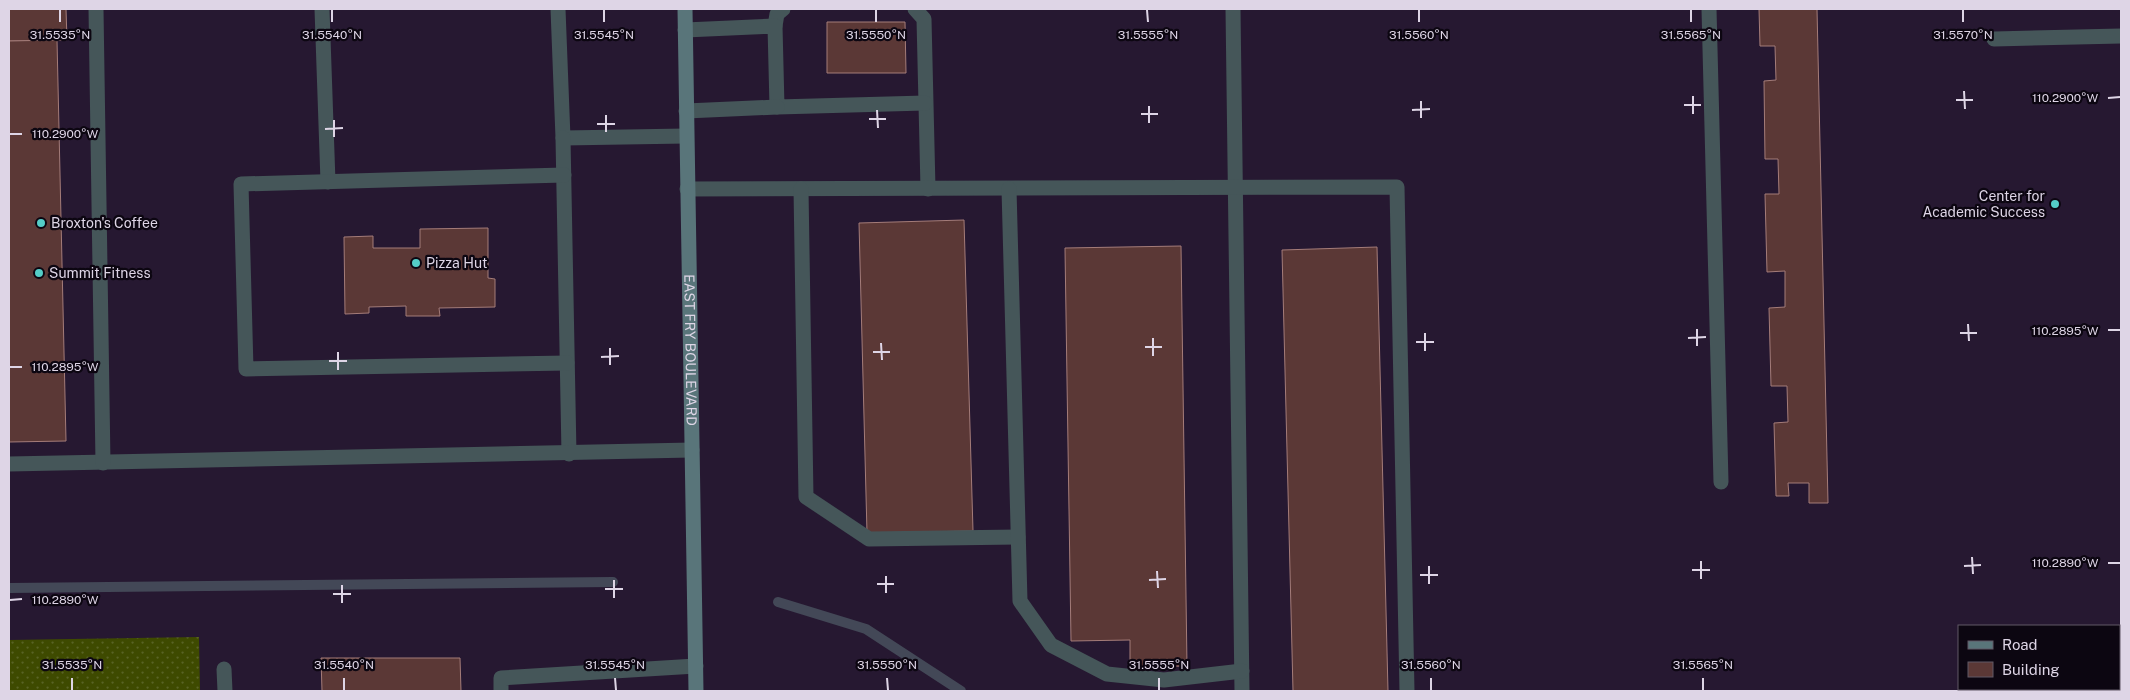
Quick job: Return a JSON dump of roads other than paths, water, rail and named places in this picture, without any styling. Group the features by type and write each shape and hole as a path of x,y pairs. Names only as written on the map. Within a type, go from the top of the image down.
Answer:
{"main road":[{"name":"EAST FRY BOULEVARD","path":"685,9 696,691"}],"street":[{"path":"96,9 103,463"},
{"path":"322,9 328,182"},
{"path":"558,9 564,175 569,454"},
{"path":"777,107 775,26 777,14 783,9"},
{"path":"1233,9 1242,691"},
{"path":"1709,9 1721,482"},
{"path":"919,14 928,189"},
{"path":"685,30 775,26"},
{"path":"1994,38 2121,36"},
{"path":"686,111 925,103"},
{"path":"563,138 686,136"},
{"path":"564,175 241,184 246,369 567,363"},
{"path":"687,189 1397,187 1408,691"},
{"path":"801,189 806,497 869,540 1018,537"},
{"path":"1009,189 1020,601 1052,645 1107,674 1164,680 1242,671"},
{"path":"9,464 692,450"},
{"path":"501,691 501,678 696,666"},
{"path":"224,669 225,691"}],"waterway":[{"path":"9,588 613,582"},
{"path":"778,602 866,629 961,691"}],"place":[{"name":"Center for Academic Success","path":"2055,204"},
{"name":"Broxton's Coffee","path":"41,223"},
{"name":"Pizza Hut","path":"416,263"},
{"name":"Summit Fitness","path":"39,273"}]}
